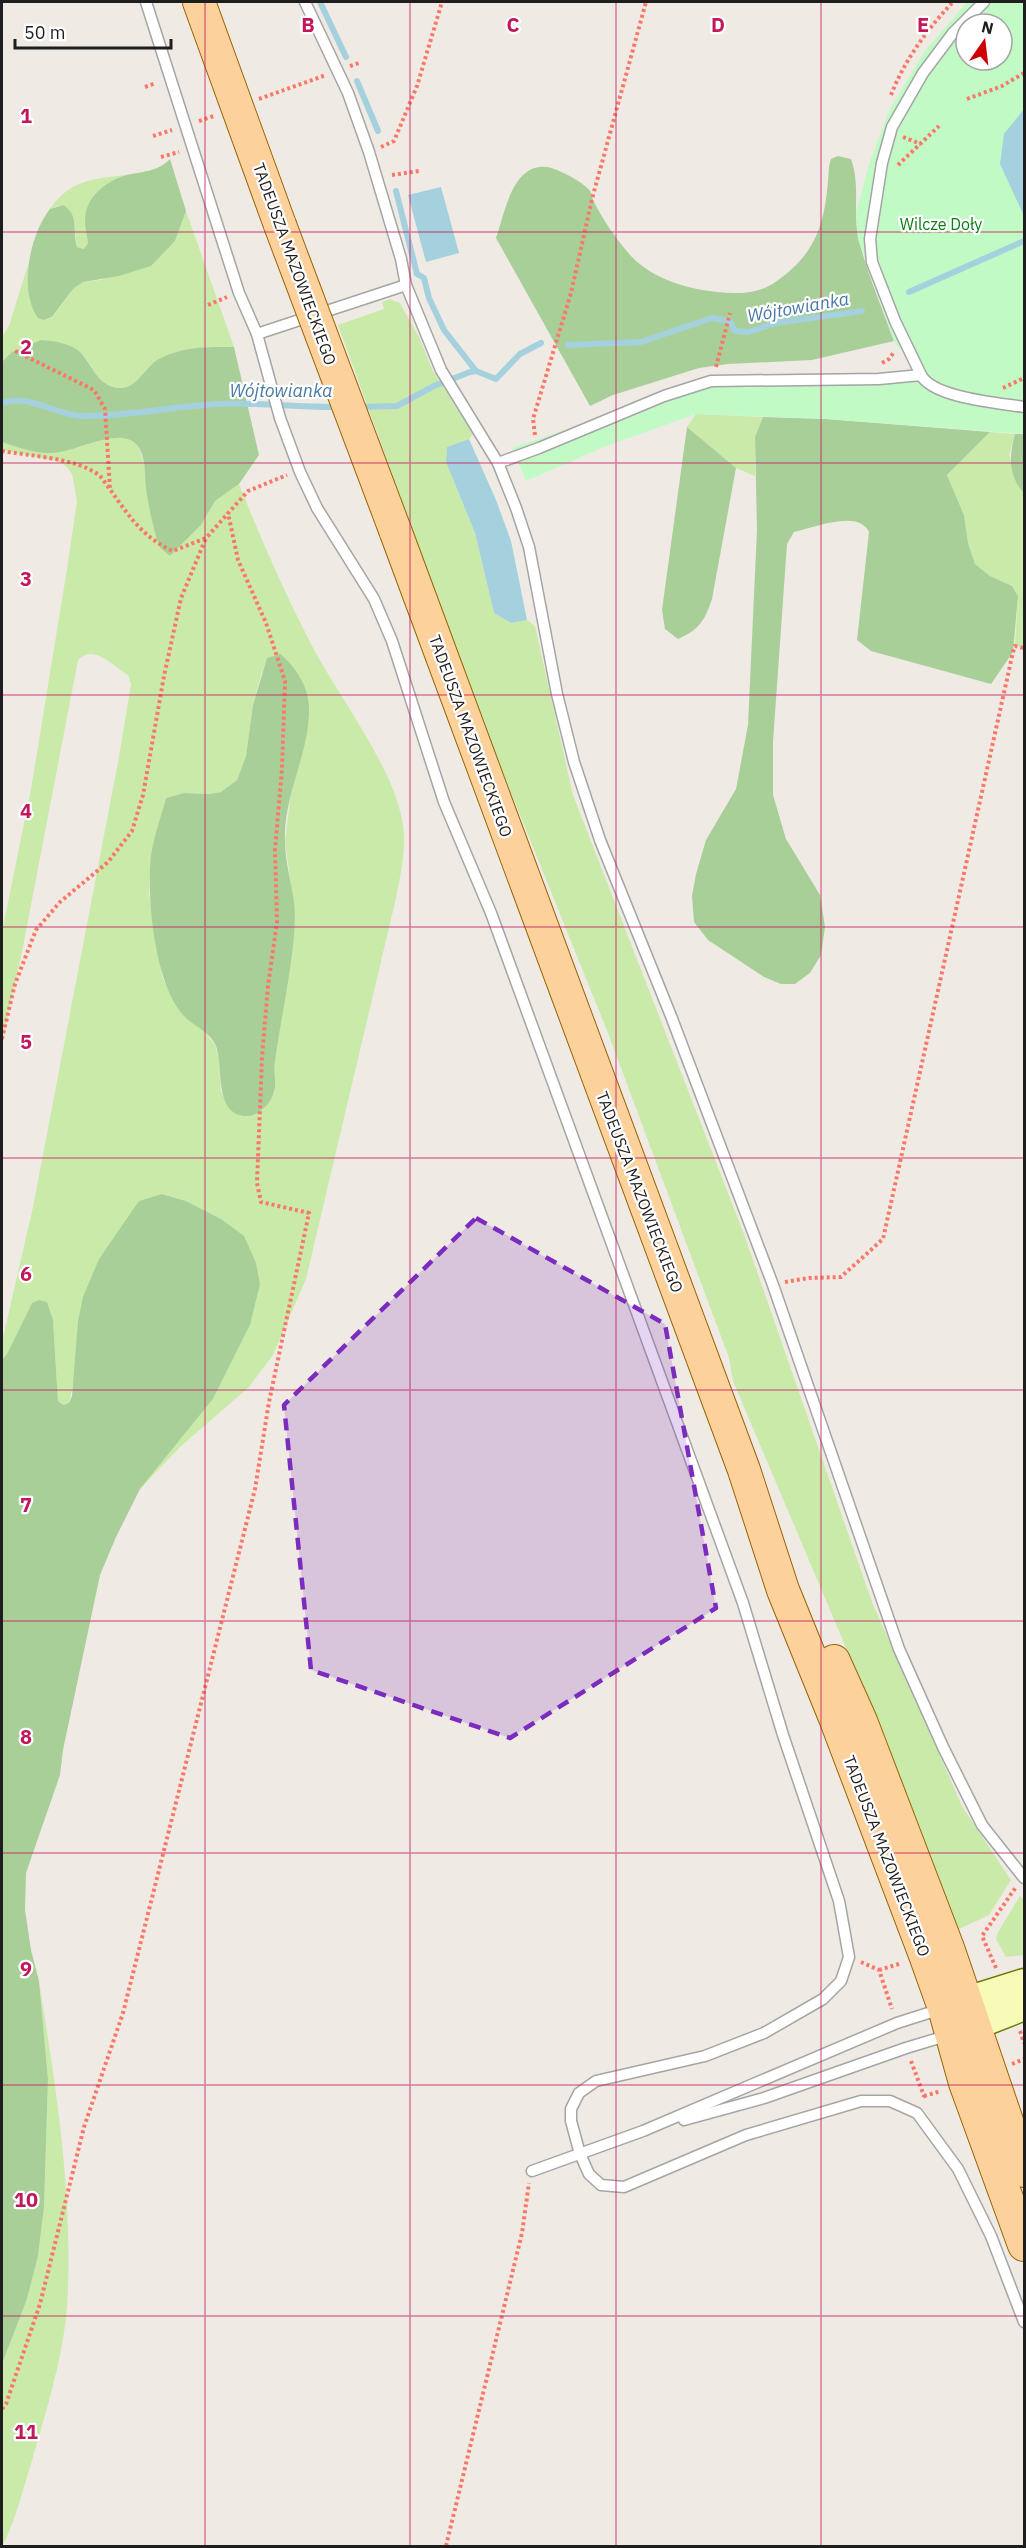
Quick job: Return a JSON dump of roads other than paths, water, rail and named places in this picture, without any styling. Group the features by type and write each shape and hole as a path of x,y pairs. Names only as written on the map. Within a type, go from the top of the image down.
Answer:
{"main road":[{"name":"TADEUSZA MAZOWIECKIEGO","path":"199,2 744,1470 783,1590 839,1730 960,2017 989,2073 1024,2171"},
{"name":"TADEUSZA MAZOWIECKIEGO","path":"960,2017 965,2083 1024,2245"}],"street":[{"path":"960,2017 1017,1997"}],"lane":[{"path":"146,2 239,293 257,334 280,418 300,472 317,508 374,599 392,641 444,802 491,913 743,1603 783,1735 839,1901 849,1957 841,1981 823,1999 764,2033 705,2056 596,2081 579,2093 571,2109 571,2121 580,2154 589,2174 601,2185 624,2187 746,2135 861,2101 890,2101 917,2114 958,2169 991,2236 1024,2322"},
{"path":"304,2 337,71 369,152 401,259 406,285 441,370 453,386 498,463 529,547 560,705 574,762 600,840 671,1016 773,1285 898,1649 982,1825 1024,1878"},
{"path":"984,2 953,33 923,73 888,139 870,238 872,262 895,321 925,382 965,398 1024,407"},
{"path":"257,334 406,285"},
{"path":"498,463 664,396 711,381 879,379 921,375"},
{"path":"643,2131 765,2098 906,2048 960,2017"},
{"path":"532,2171 643,2131 897,2023 960,2017"}],"water":[{"path":"1024,109 1024,216 1000,164 1004,134"},
{"path":"441,187 459,253 426,262 408,195"},
{"path":"469,439 511,541 527,620 511,623 494,613 475,533 446,462 447,447"}],"waterway":[{"path":"320,2 346,57"},
{"path":"357,81 378,131"},
{"path":"396,191 417,274 424,278 429,298 444,330 476,371"},
{"name":"Wójtowianka","path":"909,292 1024,241"},
{"name":"Wójtowianka","path":"568,345 641,342 712,318 730,321 735,331 748,332 776,323 862,311"},
{"name":"Wójtowianka","path":"358,407 397,406 434,386 470,372 476,371 496,379 520,354 541,343"},
{"name":"Wójtowianka","path":"2,403 32,402 61,412 82,416 116,415 219,404 339,407"}],"park label":[{"name":"Wilcze Doły","path":"941,224"}]}
